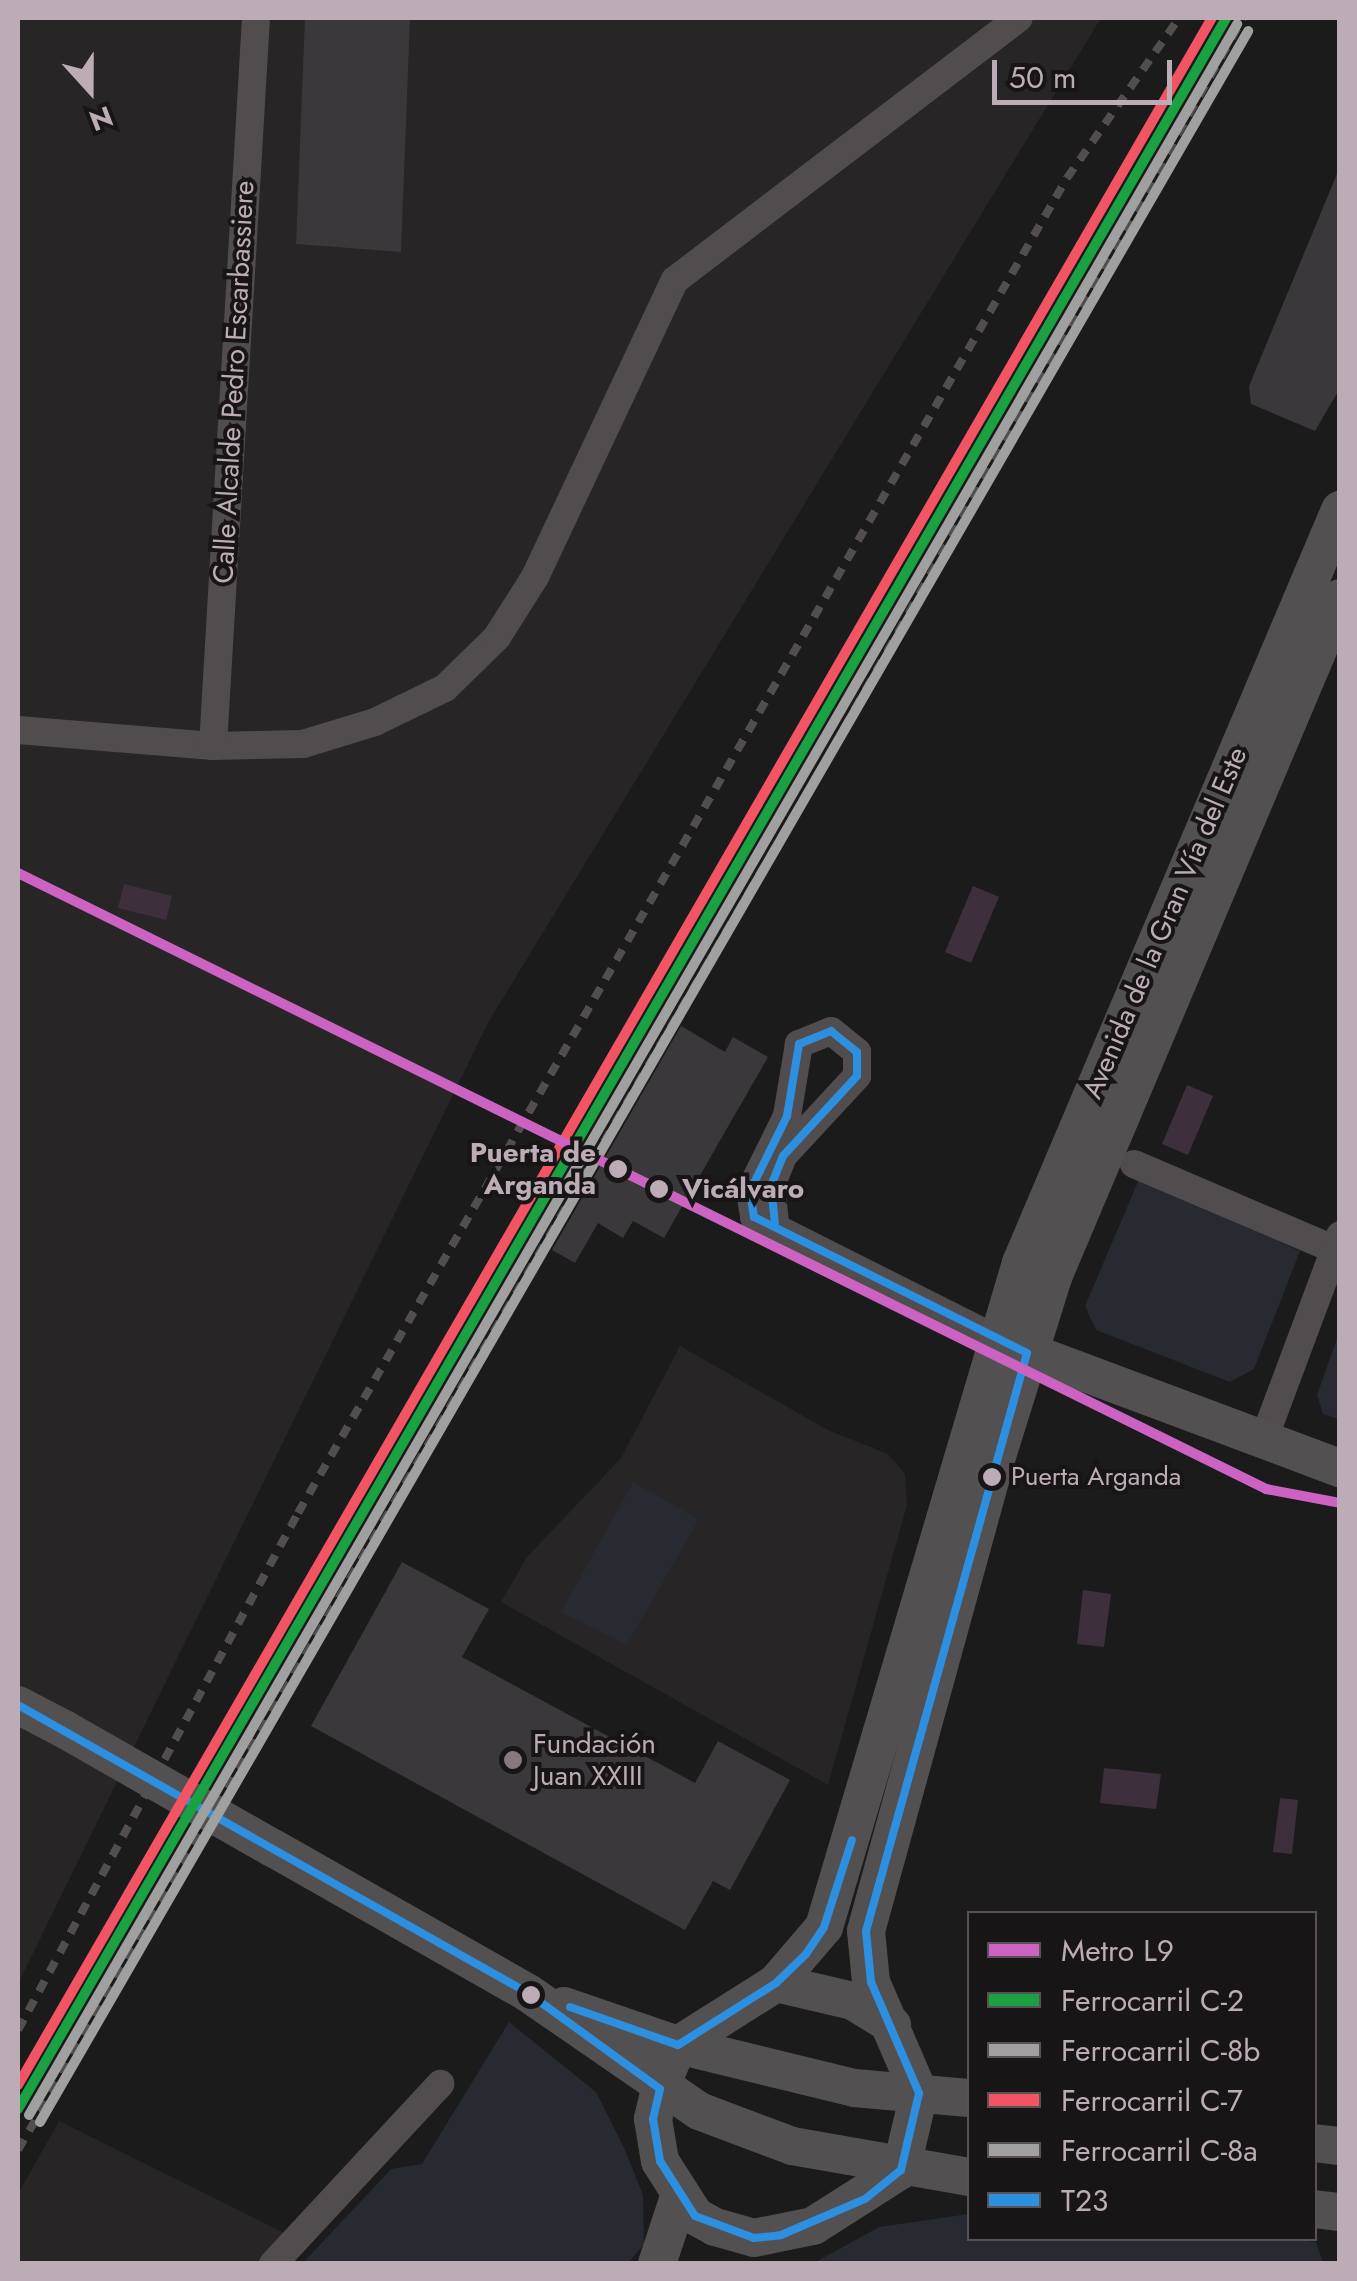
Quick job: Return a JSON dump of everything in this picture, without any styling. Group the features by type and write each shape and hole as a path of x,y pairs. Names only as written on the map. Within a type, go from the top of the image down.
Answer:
{"main road":[{"name":"Avenida de la Gran Vía del Este","path":"678,2045 776,1983 806,1954 838,1889 1011,1346 1340,510"},
{"name":"Avenida de la Gran Vía del Este","path":"918,2093 871,1982 866,1932 1011,1346 1329,633 1340,598"},
{"path":"1011,1346 1262,1444 1340,1468"},
{"path":"33,1712 528,1993 660,2089 792,2146 901,2170 967,2177"},
{"path":"776,1983 816,1987 892,2025"},
{"path":"528,1993 678,2045 854,2088 967,2098"},
{"path":"678,2045 660,2089 655,2138 679,2197 715,2227 754,2238 814,2226"},
{"path":"769,2264 814,2226 901,2170 918,2093"},
{"path":"657,2264 679,2197"}],"street":[{"name":"Calle Alcalde Pedro Escarbassiere","path":"213,746 256,18"},
{"path":"18,730 213,746 289,745 343,734 445,688 497,637 535,577 675,280 1019,18"},
{"path":"775,1223 771,1186 782,1156 857,1076 857,1052 831,1031 799,1044 787,1116 750,1192 754,1217 775,1223 1011,1346"},
{"path":"1134,1164 1338,1245 1262,1444"},
{"path":"273,2264 440,2084"}],"shaded area":[{"path":"18,18 1101,18 489,1021 18,1984"},
{"path":"124,884 172,896 166,920 118,908"},
{"path":"973,886 999,897 971,963 945,952"},
{"path":"1187,1085 1213,1096 1188,1155 1162,1144"},
{"path":"1140,1177 1300,1251 1254,1369 1230,1382 1096,1330 1085,1306"},
{"path":"1339,1333 1339,1419 1323,1414 1317,1395"},
{"path":"680,1346 828,1430 888,1454 905,1474 907,1505 828,1785 501,1602 527,1557 621,1458"},
{"path":"633,1482 699,1519 627,1645 561,1612"},
{"path":"1083,1590 1111,1594 1104,1647 1077,1644"},
{"path":"1104,1768 1161,1774 1156,1809 1100,1803"},
{"path":"1280,1798 1298,1800 1292,1854 1273,1852"},
{"path":"509,2022 596,2092 625,2150 643,2195 644,2244 628,2263 302,2264 391,2169 422,2164"},
{"path":"59,2121 297,2239 273,2263 18,2264 18,2194"},
{"path":"967,2214 967,2241 1307,2241 1316,2242 1323,2263 814,2263 879,2227"}],"building":[{"path":"305,18 410,18 401,252 296,244"},
{"path":"1339,169 1340,388 1315,431 1251,404 1249,386"},
{"path":"681,1026 725,1052 733,1037 768,1057 664,1238 633,1221 623,1238 598,1223 575,1263 552,1250"},
{"name":"Fundación Juan XXIII","path":"402,1562 489,1609 462,1657 695,1783 718,1741 790,1780 730,1890 713,1881 685,1930 311,1726"}],"railway":[{"path":"18,2030 298,1513 1067,178 1179,18"},
{"path":"18,2150 833,748 1243,18"}],"metro line":[{"name":"L9","path":"18,873 1266,1489 1340,1503"}],"rail line":[{"name":"C-7","path":"18,2085 1212,18"},
{"name":"C-2","path":"18,2109 1226,18"},
{"name":"C-8b","path":"29,2115 1237,24"},
{"name":"C-8a","path":"40,2122 1248,31"}],"transit line":[{"name":"T23","path":"18,1705 528,1993 660,2089 653,2119 660,2161 695,2216 754,2238 781,2235 865,2199 901,2170 919,2093 871,1982 866,1931 1027,1353 754,1217 750,1191 787,1116 799,1044 831,1031 857,1052 857,1076 783,1156 771,1186 775,1223"},
{"name":"T23","path":"570,2007 678,2045 776,1983 806,1954 824,1927 852,1840"}],"place":[{"name":"Puerta de Arganda","path":"618,1169"},
{"name":"Vicálvaro","path":"659,1189"},
{"name":"Puerta Arganda","path":"992,1477"},
{"name":"Fundación Juan XXIII","path":"513,1760"}]}
